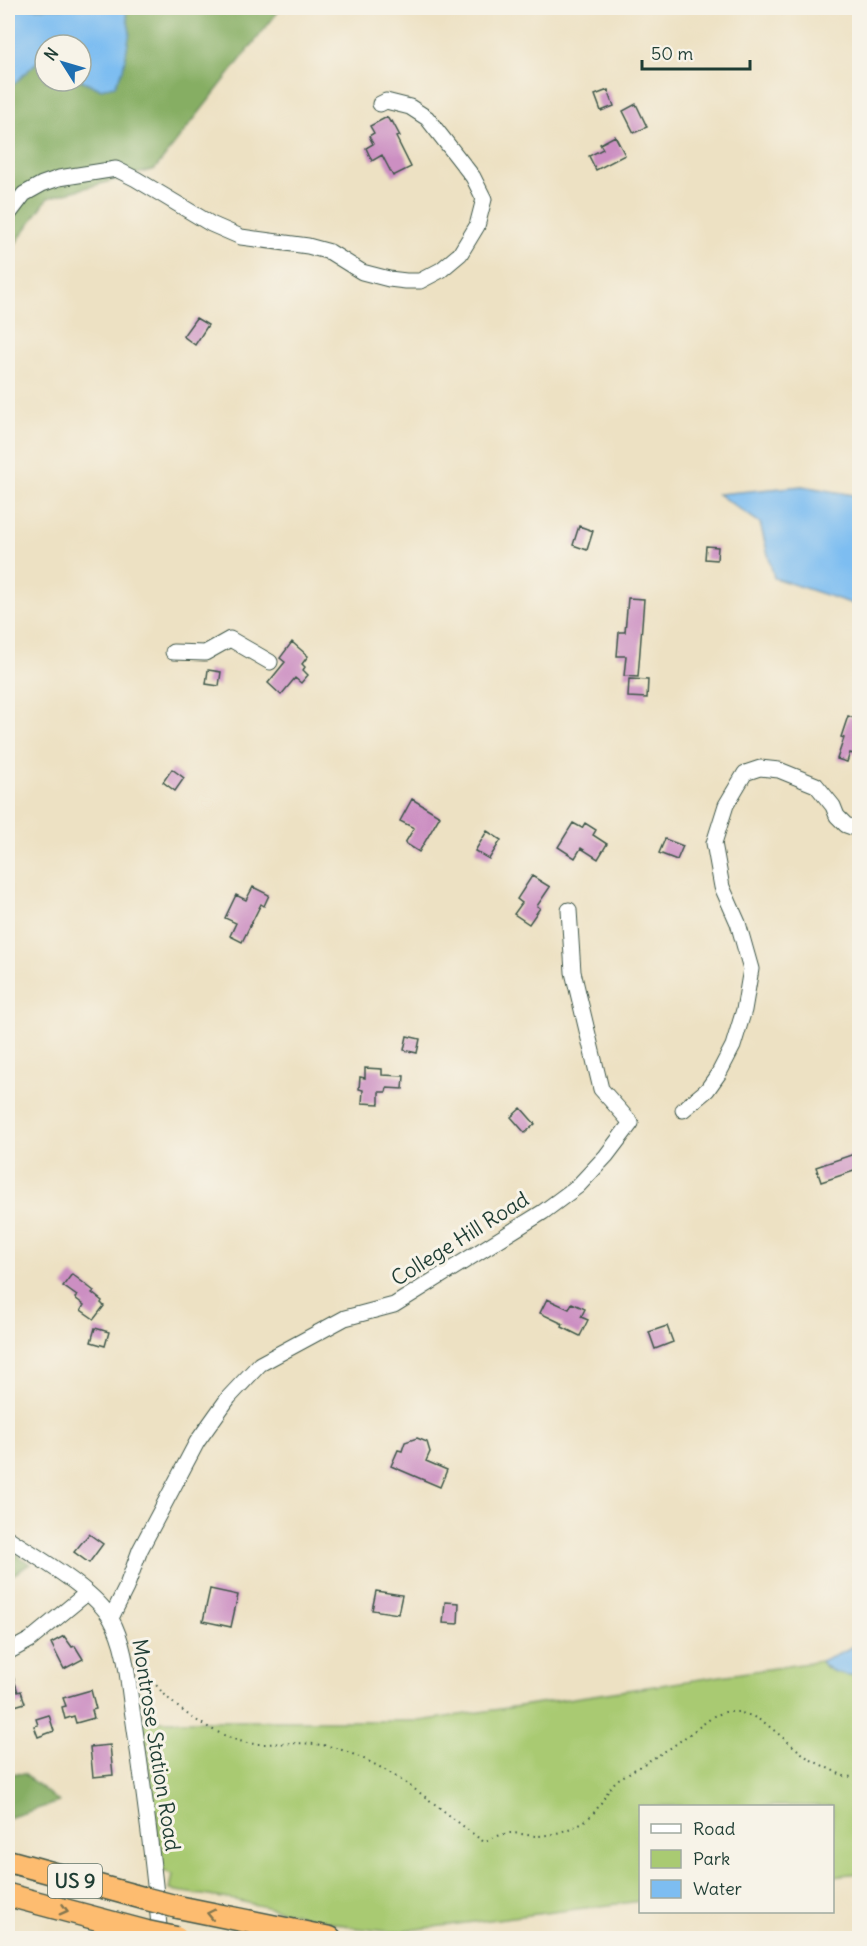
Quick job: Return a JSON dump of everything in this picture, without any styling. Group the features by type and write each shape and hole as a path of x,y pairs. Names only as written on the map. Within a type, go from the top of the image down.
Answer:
{"highway":[{"name":"US 9","path":"8,1861 178,1907 330,1938"},
{"name":"US 9","path":"8,1895 153,1935 176,1938"}],"street":[{"path":"8,215 24,194 42,184 58,178 116,169 211,224 241,237 308,246 330,252 362,272 389,279 420,281 441,270 460,254 477,226 484,199 473,177 427,118 410,107 386,101 380,104"},
{"path":"173,652 205,653 230,639 270,662"},
{"path":"683,1110 707,1090 719,1073 733,1046 744,1010 751,969 738,923 722,887 714,843 726,806 746,773 760,768 779,770 816,785 837,816 846,825 860,830"},
{"name":"College Hill Road","path":"111,1618 126,1588 140,1550 197,1442 229,1397 260,1365 345,1318 394,1305 543,1212 578,1186 632,1123 601,1089 573,972 568,910"},
{"name":"Montrose Station Road","path":"8,1538 42,1559 87,1593 111,1618 119,1639 151,1842 153,1935"},
{"path":"8,1652 30,1640 87,1593"}],"path":[{"path":"140,1664 165,1695 181,1710 230,1737 253,1744 320,1743 344,1750 404,1780 484,1842 499,1835 511,1833 550,1835 577,1825 597,1809 617,1780 672,1747 714,1716 725,1712 738,1712 752,1716 765,1723 809,1759 846,1776 860,1776"}],"green space":[{"path":"125,8 281,8 155,169 48,198 8,254 8,90 33,65 33,93 93,93 93,86 100,89 130,32"},
{"path":"8,1548 30,1564 8,1578"},
{"path":"821,1661 825,1667 854,1676 859,1675 859,1873 834,1876 834,1805 639,1805 639,1901 394,1932 357,1928 235,1900 170,1890 173,1874 163,1871 142,1721 420,1721"},
{"path":"8,1773 24,1774 59,1802 8,1818"}],"water":[{"path":"8,8 125,8 130,32 123,70 115,86 100,89 93,86 93,33 33,33 33,66 8,90"},
{"path":"802,486 859,496 859,606 774,578 760,523 718,494"},
{"path":"859,1644 859,1675 838,1673 821,1661"}],"building":[{"path":"608,90 614,106 601,111 595,95"},
{"path":"636,104 647,127 634,133 623,111"},
{"path":"387,117 390,122 392,121 400,136 396,137 411,167 393,176 382,155 372,161 366,148 373,144 369,136 374,133 370,126"},
{"path":"615,136 625,155 596,170 589,156 603,149 600,144"},
{"path":"196,318 208,325 195,345 183,336"},
{"path":"579,526 593,531 587,550 573,545"},
{"path":"706,546 718,547 717,560 705,559"},
{"path":"628,598 644,599 638,677 624,676 626,656 617,656 619,632 625,632"},
{"path":"292,642 308,656 302,664 305,667 303,670 308,675 301,683 295,678 281,695 268,683 285,662 280,658"},
{"path":"208,670 221,672 219,686 206,684"},
{"path":"629,679 648,680 647,698 628,697"},
{"path":"848,716 860,720 855,736 860,738 860,756 850,753 847,762 837,759"},
{"path":"172,769 184,778 175,791 163,782"},
{"path":"412,799 440,816 419,852 405,843 414,828 400,821"},
{"path":"573,823 582,828 585,823 596,830 593,835 607,844 598,859 581,848 575,858 558,847"},
{"path":"487,831 501,840 489,859 475,851"},
{"path":"665,839 683,846 677,860 659,853"},
{"path":"532,876 550,887 537,906 540,908 529,924 514,914 522,903 517,899"},
{"path":"253,887 269,895 264,906 261,904 242,942 230,936 236,923 225,918 236,895 246,900"},
{"path":"407,1036 420,1039 417,1053 404,1050"},
{"path":"365,1068 382,1069 382,1075 404,1076 403,1089 387,1088 386,1092 379,1092 379,1104 362,1103 363,1090 359,1089 360,1077 365,1078"},
{"path":"521,1108 535,1124 525,1133 511,1117"},
{"path":"860,1152 860,1169 821,1182 816,1167"},
{"path":"72,1274 94,1291 92,1293 102,1301 104,1306 94,1319 81,1310 84,1305 75,1298 77,1296 63,1286"},
{"path":"547,1299 569,1309 572,1303 585,1309 581,1317 588,1320 580,1336 562,1327 563,1324 540,1313"},
{"path":"667,1326 673,1342 655,1349 649,1332"},
{"path":"95,1328 109,1332 105,1346 91,1342"},
{"path":"417,1438 427,1442 430,1452 426,1461 447,1470 440,1487 391,1466 398,1450 402,1451 405,1442"},
{"path":"89,1534 103,1544 89,1563 74,1552"},
{"path":"210,1589 238,1595 231,1627 203,1621"},
{"path":"376,1591 402,1595 398,1614 372,1610"},
{"path":"445,1602 459,1603 458,1624 443,1623"},
{"path":"64,1636 72,1647 75,1646 83,1659 64,1669 51,1643"},
{"path":"10,1667 18,1692 21,1691 25,1703 8,1708 8,1668"},
{"path":"91,1690 96,1709 92,1710 94,1718 76,1723 74,1716 65,1719 62,1707 66,1706 63,1698"},
{"path":"49,1715 54,1731 38,1737 34,1726 38,1725 36,1719"},
{"path":"110,1745 113,1775 93,1777 90,1747"}]}
